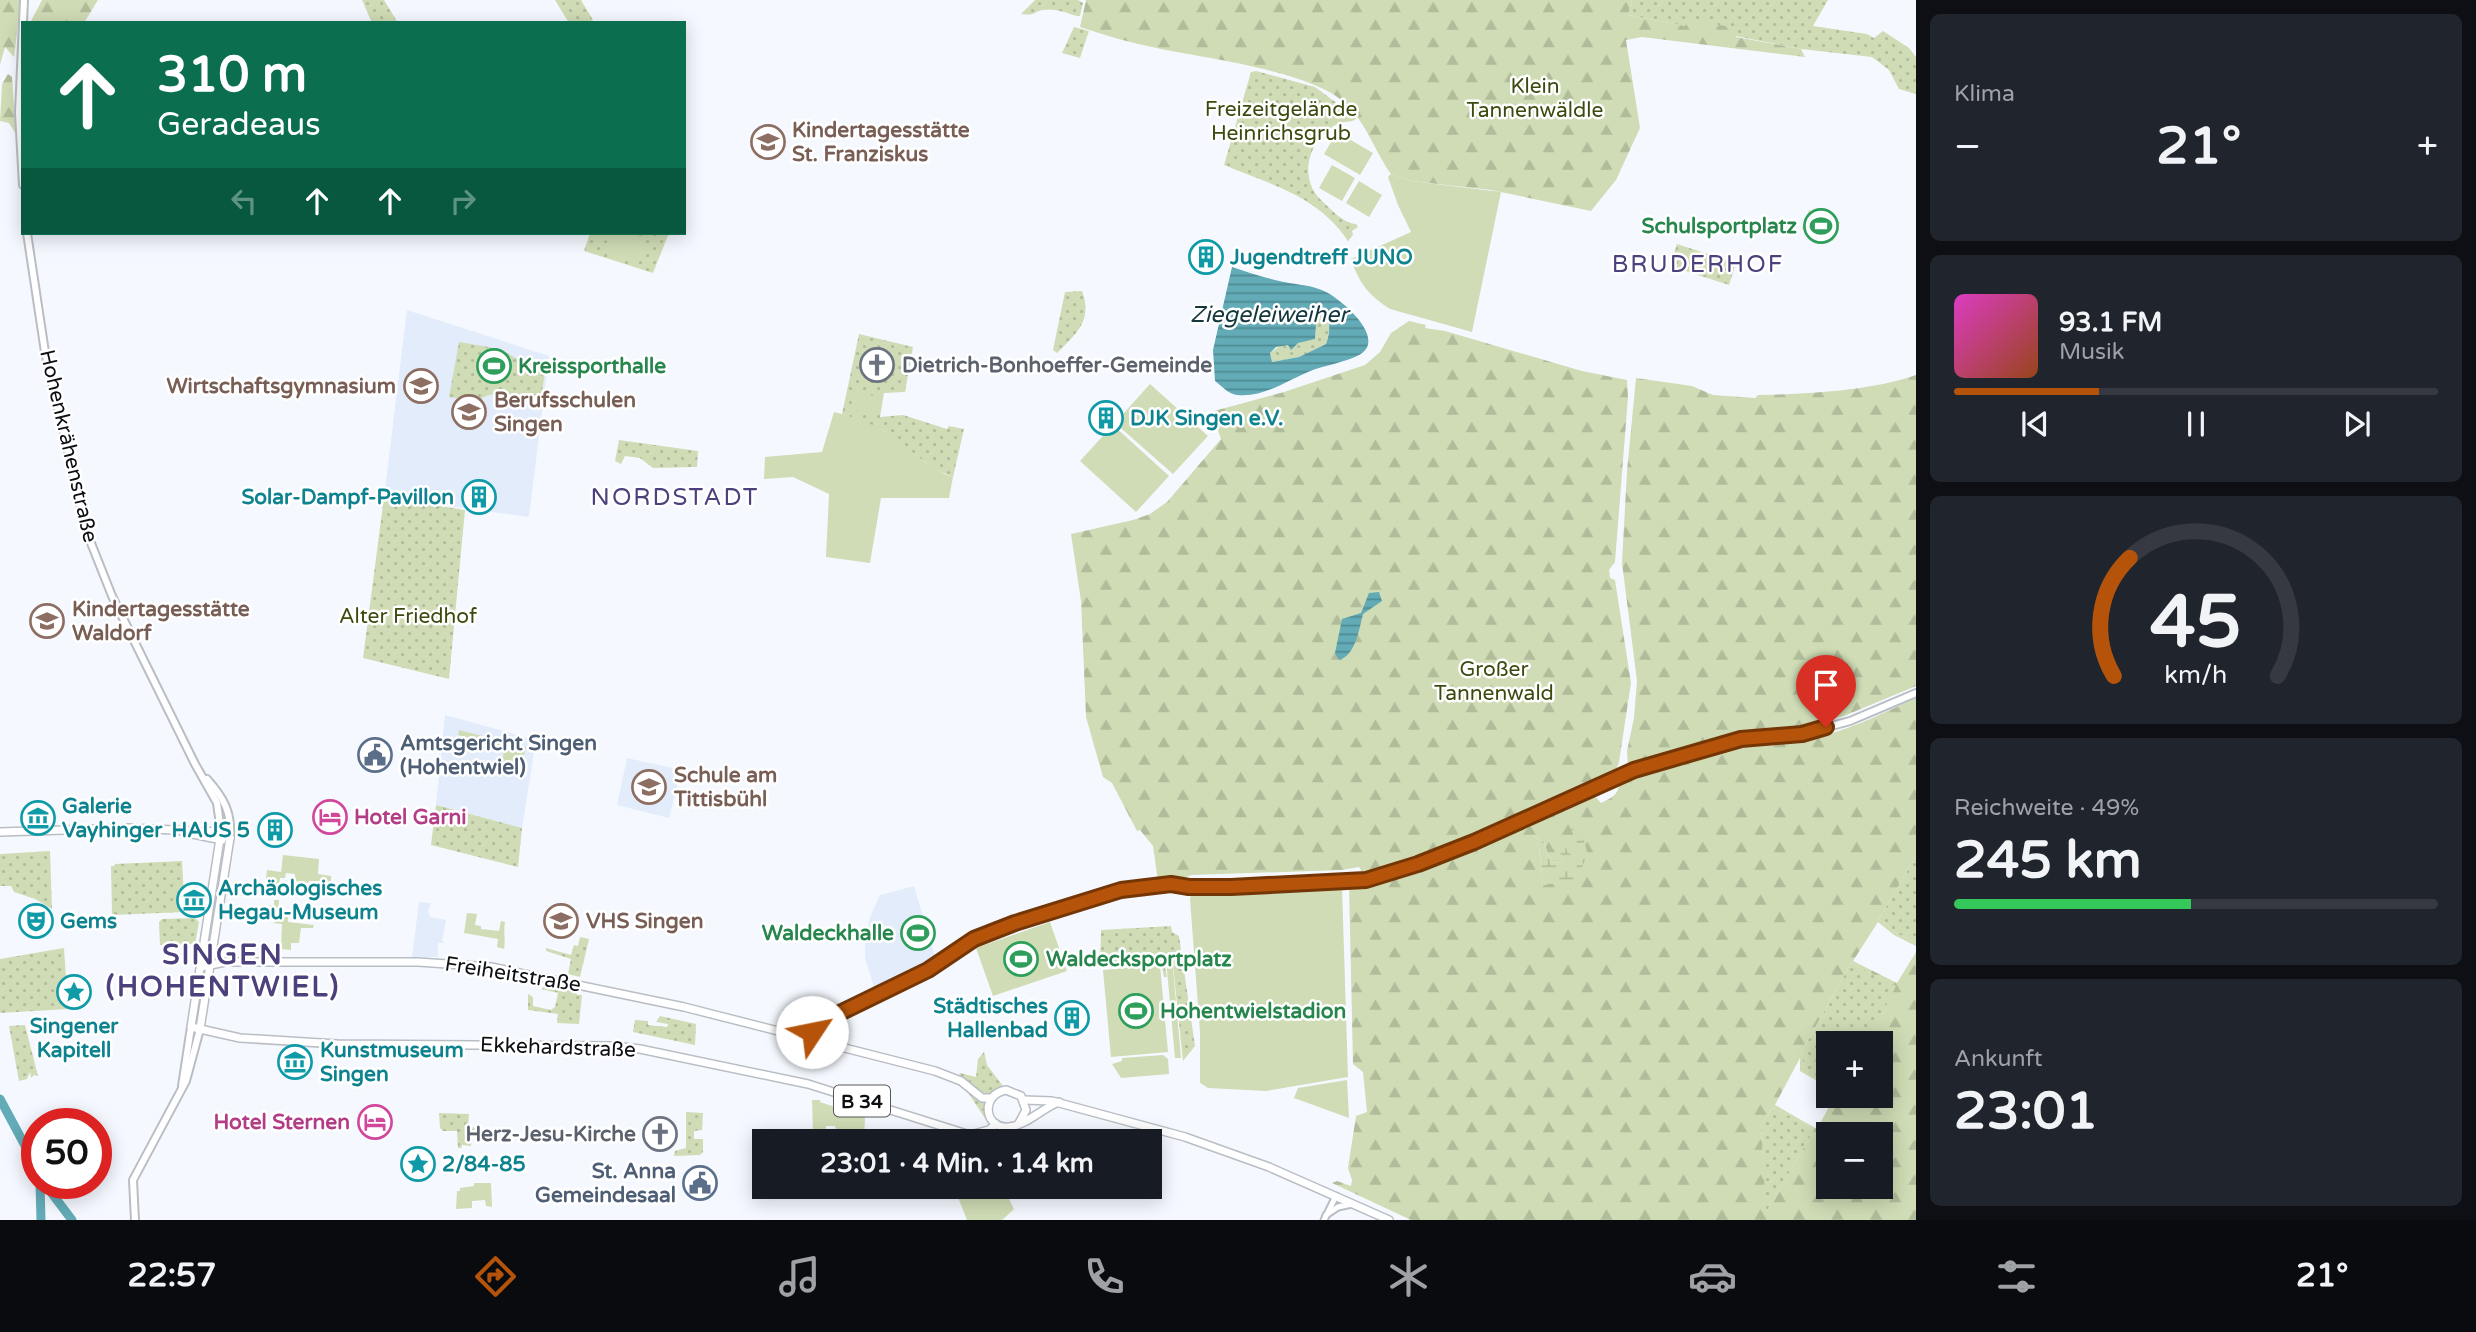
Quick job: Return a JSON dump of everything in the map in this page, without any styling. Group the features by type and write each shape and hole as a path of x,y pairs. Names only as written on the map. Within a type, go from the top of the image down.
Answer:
{"main road":[{"path":"23,21 24,0"},
{"path":"21,68 21,149"},
{"name":"Hohenkrähenstraße","path":"27,235 45,352 87,533 112,596 217,803 220,836"},
{"path":"797,1035 928,970 963,945 1015,923 1121,890 1171,884 1231,887 1366,880 1418,864 1474,842 1634,770 1741,739 1802,734 1850,721 1916,693"},
{"name":"Hohenkrähenstraße","path":"195,764 232,811 230,838"},
{"path":"217,803 232,811"},
{"path":"0,832 171,829 230,838 214,950 193,1063 133,1180 135,1220"},
{"path":"181,1091 220,836"},
{"path":"214,950 225,962"},
{"name":"Freiheitstraße","path":"201,967 225,962 418,962 491,967 615,991 797,1035"},
{"path":"813,1026 814,1039"},
{"name":"Ekkehardstraße","path":"191,1027 240,1038 337,1044 627,1047 808,1084 970,1135 989,1130 996,1124"},
{"name":"B 34","path":"797,1035 950,1076 961,1081 979,1096 991,1098"},
{"path":"996,1124 988,1110 991,1098 1006,1090 1017,1092 1024,1100 1025,1114 1019,1123"},
{"path":"1024,1100 1059,1102 1185,1137 1264,1165 1389,1220"},
{"name":"B 34","path":"996,1124 1007,1128 1059,1102"}],"street":[{"path":"1325,1218 1336,1196"},
{"path":"1325,1218 1338,1207 1354,1204"}],"shaded area":[{"name":"Berufsschulen Singen","path":"407,310 549,356 529,517 384,497"},
{"path":"445,715 536,740 522,828 436,805"},
{"name":"Schule am Tittisbühl","path":"627,758 681,770 669,818 617,805"},
{"path":"914,886 937,963 877,996 865,958 870,917 880,895"},
{"path":"419,902 431,903 428,911 430,917 446,920 442,941 444,943 438,943 438,957 412,957"}],"green space":[{"path":"0,0 21,0 14,57 5,47 0,65"},
{"path":"42,0 98,0 85,21 31,21"},
{"path":"362,0 384,0 397,21 371,21"},
{"path":"555,0 581,0 593,20 592,21 568,21"},
{"path":"1035,0 1078,0 1083,3 1080,16 1052,10 1021,14"},
{"name":"Klein Tannenwäldle","path":"1086,0 1632,0 1628,15 1685,26 1691,19 1730,27 1736,37 1801,49 1805,57 1642,37 1626,40 1640,128 1616,180 1591,211 1491,190 1411,181 1391,174 1353,111 1329,92 1281,74 1143,45 1080,27"},
{"path":"1632,0 1828,0 1813,26 1867,34 1874,38 1883,31 1909,48 1916,57 1916,94 1899,89 1889,70 1872,57 1801,49 1628,15"},
{"path":"1074,27 1089,31 1080,58 1062,53"},
{"name":"Freizeitgelände Heinrichsgrub","path":"1256,71 1315,87 1357,118 1337,124 1319,139 1308,169 1313,190 1320,199 1341,218 1358,227 1352,231 1353,235 1348,241 1323,213 1308,202 1224,165 1251,72"},
{"path":"8,74 12,77 16,134 9,123 0,121 2,84"},
{"path":"1337,132 1373,153 1360,175 1324,154"},
{"path":"1332,165 1355,178 1342,201 1319,188"},
{"path":"1391,174 1411,181 1501,192 1472,332 1390,309 1371,294 1357,275 1351,259 1411,232 1388,177"},
{"path":"1359,181 1382,195 1369,217 1346,203"},
{"name":"Schulsportplatz","path":"1809,210 1840,222 1833,241 1802,229"},
{"path":"589,235 668,235 653,273 584,251"},
{"path":"595,235 644,236 647,255 612,260 609,240 596,242"},
{"path":"1677,244 1736,263 1729,285 1670,266"},
{"path":"1082,291 1086,310 1084,318 1077,332 1057,353 1053,350 1065,292"},
{"path":"1317,312 1325,313 1328,321 1326,344 1299,357 1272,362 1270,353 1281,345 1315,339"},
{"name":"Großer Tannenwald","path":"1409,321 1426,325 1425,328 1445,331 1582,371 1627,380 1628,397 1615,562 1609,570 1610,578 1615,580 1631,683 1615,773 1476,838 1475,833 1470,836 1470,841 1399,866 1363,874 1359,867 1342,870 1192,875 1158,881 1153,846 1140,830 1137,831 1112,783 1103,777 1086,717 1081,601 1071,534 1133,520 1150,514 1167,502 1221,439 1212,414 1214,411 1284,392 1365,365 1380,352 1391,333"},
{"path":"859,334 913,347 905,392 884,393 880,417 903,415 947,429 949,426 964,429 953,477 934,469 884,431 842,414"},
{"path":"459,342 500,349 517,359 546,364 541,399 499,394 491,394 479,401 449,397"},
{"path":"1916,375 1916,686 1844,716 1786,730 1739,732 1628,768 1627,751 1634,718 1637,681 1622,563 1636,378 1692,386 1713,395 1755,398 1758,395 1859,388"},
{"path":"1150,384 1208,436 1173,474 1115,423"},
{"path":"855,391 882,398 877,416 850,409"},
{"path":"834,412 880,429 929,465 953,477 949,498 881,498 870,563 826,557 829,494 793,477 764,479 765,457 822,452"},
{"path":"1113,425 1169,476 1136,512 1080,461"},
{"path":"619,440 698,451 697,467 653,468 640,458 625,456 621,464 615,461"},
{"name":"Alter Friedhof","path":"384,497 465,510 449,679 363,658"},
{"path":"1916,698 1916,856 1879,919 1898,934 1916,943 1916,946 1894,935 1878,922 1853,961 1897,983 1916,952 1916,1220 1411,1220 1332,1183 1337,1181 1351,1186 1348,1168 1356,1116 1367,1112 1363,1072 1353,1064 1349,885 1408,872 1439,861 1586,794 1592,793 1601,803 1615,794 1620,779 1698,752 1730,745 1805,739 1837,732","holes":["1554,834 1573,857 1580,852 1553,883 1543,885 1539,847 1532,835 1544,842 1551,863 1564,862","1773,1107 1814,1130 1766,1212 1761,1125"]},
{"path":"459,730 526,747 520,771 501,766 505,747 458,735"},
{"path":"436,805 522,828 518,867 431,845"},
{"path":"1571,828 1581,833 1588,854 1576,880 1543,885 1539,847 1530,834 1544,842 1551,863 1564,862 1552,831 1573,857 1579,852"},
{"path":"50,851 52,909 35,899 14,892 11,886 0,886 0,854"},
{"path":"283,855 319,859 318,874 331,876 331,881 294,881 295,874 286,873 285,878 280,878 279,889 271,888 272,880 266,879 267,870 281,872"},
{"path":"1916,856 1916,943 1898,934 1879,919"},
{"path":"182,861 185,912 112,915 111,866"},
{"path":"1342,887 1348,1077 1266,1091 1208,1088 1200,1083 1200,1032 1190,899 1192,891"},
{"path":"274,900 279,900 278,916 288,917 288,922 314,925 313,928 301,928 299,943 291,943 291,950 281,949 282,924 274,923 274,915 269,914"},
{"path":"467,913 477,914 475,925 481,926 481,929 499,931 501,921 505,922 504,949 497,947 498,939 464,933"},
{"path":"195,918 199,922 195,944 160,945 159,922 162,919"},
{"name":"Waldecksportplatz","path":"1050,922 1067,971 993,996 976,948"},
{"path":"1171,926 1172,932 1179,936 1195,1046 1183,1061 1172,956 1163,957 1167,977 1164,977 1161,962 1100,968 1101,930"},
{"path":"580,937 589,939 580,977 568,974 571,959 546,951 546,948 571,955 574,945 578,946"},
{"path":"64,948 68,1009 0,1013 0,959"},
{"path":"1172,958 1181,1058 1175,1058 1166,959"},
{"path":"1851,963 1897,986 1873,1031 1816,1031 1816,1078 1802,1071 1803,1049"},
{"name":"Hohentwielstadion","path":"1160,965 1168,1052 1111,1057 1103,970"},
{"path":"547,984 576,990 577,995 582,995 579,1024 557,1023 558,1014 528,1010 528,994 533,997 533,1006 551,1010 555,1007 558,993 541,989"},
{"path":"660,1016 696,1024 695,1045 633,1032 635,1020 648,1021 648,1025 667,1027 668,1024 656,1022"},
{"path":"25,1025 38,1076 31,1078 30,1072 27,1079 19,1081 9,1026"},
{"path":"984,1052 987,1065 1006,1090 991,1098 992,1120 988,1123 967,1091 969,1088 957,1079 960,1073 976,1077 978,1059"},
{"path":"1163,1055 1168,1059 1169,1074 1121,1078 1112,1064 1122,1061 1122,1058"},
{"path":"1347,1080 1349,1118 1294,1098 1298,1088"},
{"path":"812,1100 820,1100 865,1117 864,1129 836,1129 835,1126 826,1126 826,1129 813,1129"},
{"path":"1773,1107 1814,1130 1765,1214 1761,1125"},
{"path":"686,1112 703,1113 702,1130 694,1131 694,1139 703,1139 703,1152 700,1155 674,1156 675,1151 686,1148"},
{"path":"439,1113 469,1114 468,1127 482,1128 482,1134 472,1134 471,1146 462,1145 458,1148 457,1131 443,1131 440,1128"},
{"path":"474,1183 491,1183 492,1207 486,1206 485,1200 472,1201 472,1208 456,1209 457,1191 474,1186"},
{"path":"959,1199 1009,1199 1014,1209 1002,1220 967,1220"}],"water":[{"name":"Ziegeleiweiher","path":"1232,267 1326,292 1359,320 1366,330 1368,340 1367,348 1353,358 1314,370 1265,391 1247,395 1231,393 1215,381 1213,350","holes":["1317,312 1325,313 1329,328 1326,344 1299,357 1272,362 1270,353 1276,347 1288,345 1291,350 1298,343 1315,339"]},
{"path":"1379,592 1382,601 1363,614 1353,647 1339,660 1335,653 1342,619 1361,613 1369,593"}],"waterway":[{"path":"0,1099 21,1138"},
{"path":"40,1199 41,1220"},
{"path":"56,1199 72,1220"}],"place":[{"name":"Kindertagesstätte St. Franziskus","path":"768,142"},
{"name":"Schulsportplatz","path":"1821,226"},
{"name":"Jugendtreff JUNO","path":"1206,257"},
{"name":"Dietrich-Bonhoeffer-Gemeinde","path":"877,365"},
{"name":"Kreissporthalle","path":"494,366"},
{"name":"Wirtschaftsgymnasium","path":"421,386"},
{"name":"Berufsschulen Singen","path":"469,412"},
{"name":"DJK Singen e.V.","path":"1106,418"},
{"name":"Solar-Dampf-Pavillon","path":"479,497"},
{"name":"Kindertagesstätte Waldorf","path":"47,621"},
{"name":"Amtsgericht Singen (Hohentwiel)","path":"375,755"},
{"name":"Schule am Tittisbühl","path":"649,787"},
{"name":"Hotel Garni","path":"330,817"},
{"name":"Galerie Vayhinger","path":"38,818"},
{"name":"HAUS 5","path":"275,830"},
{"name":"Archäologisches Hegau-Museum","path":"194,900"},
{"name":"Gems","path":"36,921"},
{"name":"VHS Singen","path":"561,921"},
{"name":"Waldeckhalle","path":"918,933"},
{"name":"Waldecksportplatz","path":"1021,959"},
{"name":"Singener Kapitell","path":"74,992"},
{"name":"Hohentwielstadion","path":"1136,1011"},
{"name":"Städtisches Hallenbad","path":"1072,1018"},
{"name":"Kunstmuseum Singen","path":"295,1062"},
{"name":"Hotel Sternen","path":"375,1122"},
{"name":"Herz-Jesu-Kirche","path":"660,1134"},
{"name":"2/84-85","path":"418,1164"},
{"name":"St. Anna Gemeindesaal","path":"700,1183"}],"district":[{"name":"BRUDERHOF","path":"1698,264"},
{"name":"NORDSTADT","path":"675,497"},
{"name":"SINGEN (HOHENTWIEL)","path":"223,970"}],"route":[{"path":"812,1032 813,1026 928,970 974,939 1102,895 1171,884 1231,887 1366,880 1418,864 1474,842 1634,770 1741,739 1802,734 1826,727"}]}
